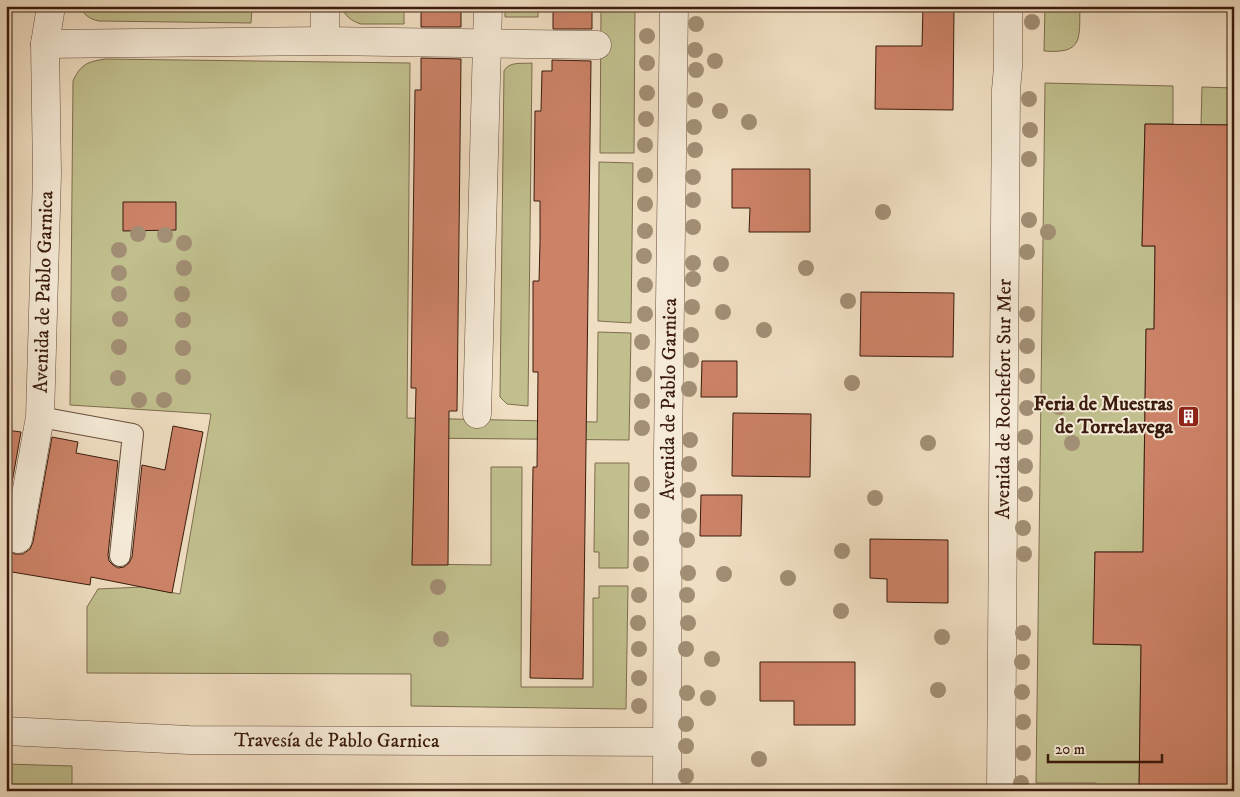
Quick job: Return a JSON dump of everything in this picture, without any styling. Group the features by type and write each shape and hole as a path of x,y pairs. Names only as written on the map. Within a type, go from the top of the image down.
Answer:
{"street":[{"name":"Avenida de Pablo Garnica","path":"18,539 40,417 47,174 45,44 51,6"},
{"path":"325,6 325,40"},
{"path":"477,414 488,6"},
{"name":"Avenida de Pablo Garnica","path":"667,791 668,452 674,6"},
{"name":"Avenida de Rochefort Sur Mer","path":"1001,791 1008,6"},
{"path":"45,44 325,40 597,46"},
{"name":"Travesía de Pablo Garnica","path":"6,730 189,740 668,742"}],"lane":[{"path":"40,417 133,434 120,556"}],"shaded area":[{"path":"80,6 252,6 251,23 99,21 87,16"},
{"path":"341,6 404,6 404,24 361,24 349,18"},
{"path":"505,6 538,6 538,17 505,17"},
{"path":"601,6 635,6 634,153 600,153"},
{"path":"1045,6 1080,6 1079,36 1073,47 1066,50 1044,51"},
{"path":"105,59 410,63 407,418 597,422 598,332 631,333 629,440 415,438 412,564 491,565 491,467 522,467 521,687 593,687 593,598 599,598 599,586 628,586 626,709 411,706 411,674 87,673 87,607 98,589 142,587 180,594 211,414 70,405 73,81 82,67 94,61"},
{"path":"532,63 528,406 507,404 500,397 504,71 512,64"},
{"path":"1045,83 1173,86 1173,124 1145,124 1142,246 1155,246 1154,329 1146,330 1143,552 1095,552 1094,644 1141,645 1139,791 1096,791 1096,783 1036,783"},
{"path":"1202,87 1234,88 1234,125 1201,125"},
{"path":"599,162 633,163 631,323 598,321"},
{"path":"595,463 629,463 628,568 599,568 599,552 594,552"},
{"path":"6,764 72,766 72,791 6,791"}],"building":[{"path":"421,6 461,6 461,27 421,27"},
{"path":"553,6 592,6 592,29 553,29"},
{"path":"923,6 954,7 953,110 875,109 876,46 922,46"},
{"path":"421,58 461,59 457,411 449,411 448,565 412,565 416,388 411,388 415,90 421,90"},
{"path":"552,60 591,61 583,679 530,678 533,467 537,467 538,372 533,372 533,281 539,281 540,243 540,201 534,201 535,111 541,111 542,71 552,71"},
{"name":"Feria de Muestras de Torrelavega","path":"1145,124 1234,125 1234,791 1139,791 1141,645 1093,644 1095,552 1143,552 1146,329 1154,329 1155,246 1142,246"},
{"path":"732,169 810,169 810,232 749,232 750,208 732,208"},
{"path":"123,202 176,202 176,230 123,231"},
{"path":"861,292 954,293 953,357 860,356"},
{"path":"702,361 737,361 737,397 701,397"},
{"path":"733,413 811,414 810,477 732,476"},
{"path":"173,426 203,432 172,593 91,577 90,585 6,571 6,549 15,554 23,554 30,549 33,542 52,437 78,442 76,453 118,461 108,555 109,561 118,568 124,567 129,563 132,557 142,465 165,470"},
{"path":"6,430 21,432 6,516"},
{"path":"701,495 742,495 741,536 700,536"},
{"path":"870,539 948,540 948,603 887,602 887,579 870,578"},
{"path":"760,662 855,662 855,725 794,725 794,701 760,701"}],"place":[{"name":"Feria de Muestras de Torrelavega","path":"1189,416"}]}
